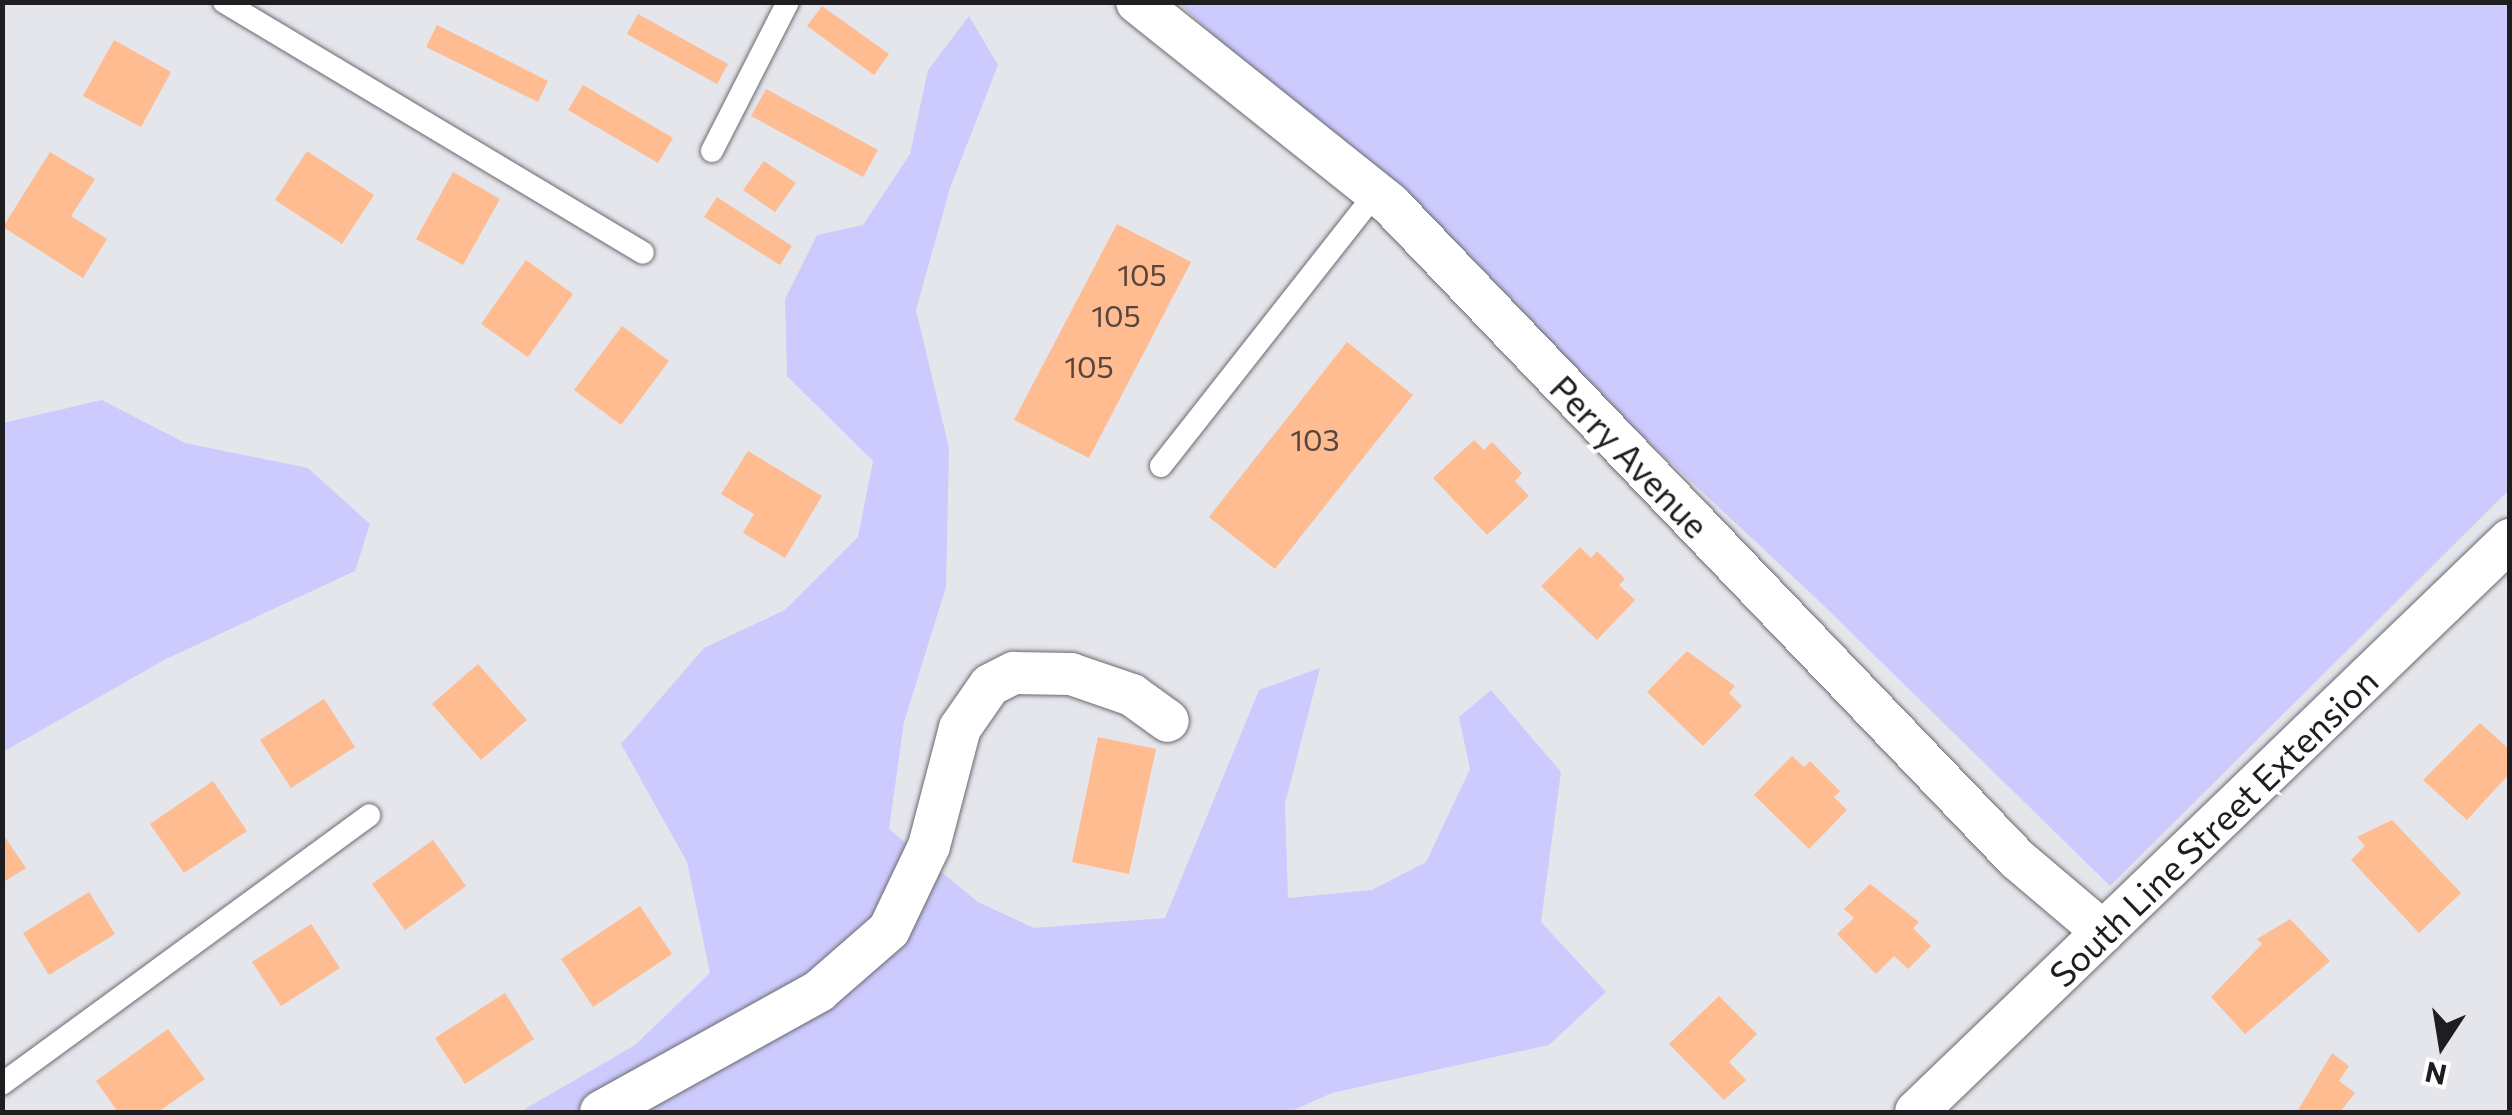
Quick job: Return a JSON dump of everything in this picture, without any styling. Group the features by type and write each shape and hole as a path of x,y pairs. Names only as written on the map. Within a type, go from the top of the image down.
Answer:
{"street":[{"name":"Perry Avenue","path":"1136,2 1377,192 2017,860 2103,932"},
{"name":"South Line Street Extension","path":"1916,1112 2510,540"},
{"path":"600,1112 819,991 889,930 930,846 960,728 990,685 1014,673 1071,674 1132,696 1168,721"}],"lane":[{"path":"224,2 643,253"},
{"path":"712,151 788,2"},
{"path":"1161,466 1377,192"},
{"path":"2,1084 369,815"}],"shaded area":[{"path":"1179,3 2509,3 2509,490 2110,886 1820,602"},
{"path":"969,16 998,65 950,188 916,310 949,448 946,587 904,722 889,829 978,902 1034,928 1165,918 1259,690 1320,668 1285,804 1288,898 1372,890 1426,862 1470,769 1459,717 1491,690 1561,772 1541,922 1606,992 1549,1045 1332,1093 1289,1112 520,1112 635,1045 710,973 687,862 621,744 704,648 785,610 858,537 873,461 787,376 785,299 817,235 863,225 910,154 928,70"},
{"path":"102,400 185,443 308,468 370,524 355,571 164,660 3,752 3,423"}],"building":[{"path":"822,6 889,54 874,75 807,26"},
{"path":"638,14 728,64 717,84 627,34"},
{"path":"437,25 548,81 538,102 426,47"},
{"path":"114,40 171,72 141,127 83,96"},
{"path":"583,85 673,138 658,163 568,110"},
{"path":"766,89 878,150 863,177 751,116"},
{"path":"307,151 374,195 342,244 275,200"},
{"path":"50,152 95,179 71,216 107,239 83,278 3,227"},
{"path":"764,161 796,183 775,212 743,190"},
{"path":"453,172 500,199 463,265 416,239"},
{"path":"717,197 792,246 780,265 704,217"},
{"path":"1117,224 1191,262 1089,458 1014,420"},
{"path":"526,260 573,294 528,357 481,324"},
{"path":"622,326 669,361 621,425 574,390"},
{"path":"1347,342 1413,395 1275,569 1209,517"},
{"path":"1474,440 1484,450 1492,442 1522,473 1515,481 1529,496 1487,535 1433,478"},
{"path":"748,451 822,496 785,558 743,533 754,514 721,494"},
{"path":"1580,547 1591,558 1597,551 1625,579 1619,585 1635,600 1597,640 1541,586"},
{"path":"1687,651 1735,686 1729,693 1742,706 1703,746 1647,692"},
{"path":"478,664 527,720 481,760 432,704"},
{"path":"324,699 355,747 291,788 260,740"},
{"path":"2480,723 2510,750 2510,773 2467,820 2423,780"},
{"path":"1098,737 1156,749 1129,874 1072,862"},
{"path":"1792,756 1804,767 1810,761 1840,791 1834,797 1847,810 1809,849 1754,795"},
{"path":"213,781 247,831 184,873 150,824"},
{"path":"2392,820 2461,893 2419,933 2351,860 2365,846 2357,837"},
{"path":"2,833 26,868 2,883"},
{"path":"433,840 466,886 405,930 372,884"},
{"path":"1870,884 1919,922 1913,928 1931,946 1908,969 1894,956 1876,974 1837,934 1854,918 1844,909"},
{"path":"89,892 115,934 49,975 23,933"},
{"path":"640,906 672,954 593,1007 561,959"},
{"path":"2290,919 2330,961 2245,1034 2211,997 2262,944 2257,939"},
{"path":"311,924 340,968 281,1006 252,962"},
{"path":"505,993 534,1039 465,1084 435,1038"},
{"path":"1719,996 1757,1034 1729,1062 1746,1080 1724,1100 1669,1044"},
{"path":"168,1029 205,1079 158,1112 118,1112 96,1081"},
{"path":"2332,1053 2349,1066 2339,1081 2355,1093 2340,1112 2297,1112"}]}
